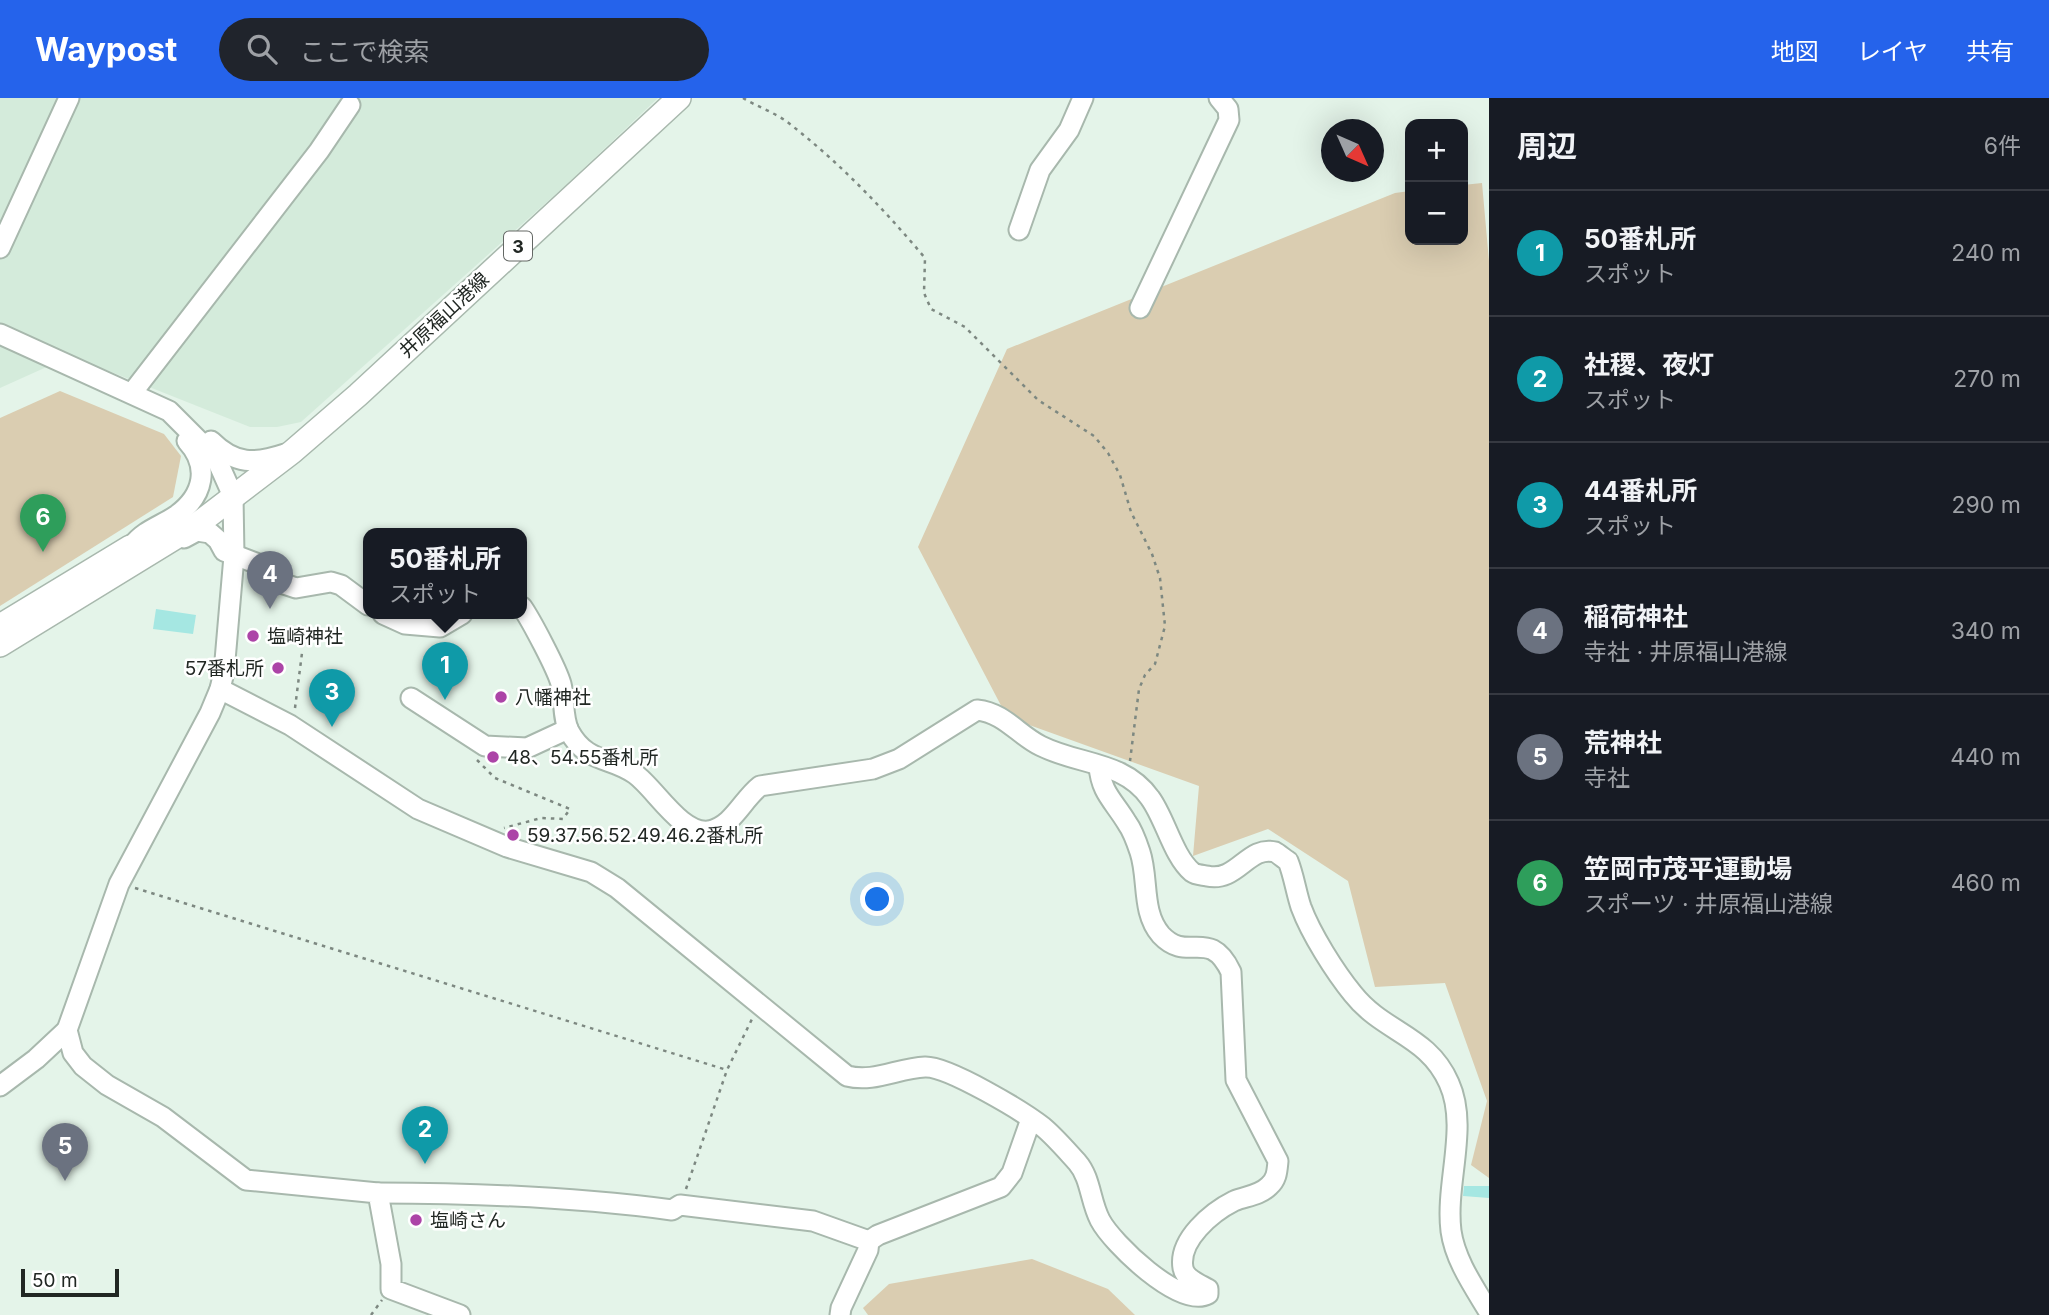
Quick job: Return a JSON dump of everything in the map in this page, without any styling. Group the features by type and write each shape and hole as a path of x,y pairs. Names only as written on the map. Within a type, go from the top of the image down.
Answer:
{"main road":[{"name":"井原福山港線","path":"0,645 199,523 292,452 679,98"},
{"name":"井原福山港線","path":"0,626 132,546 207,506 233,496"}],"street":[{"path":"0,247 69,98"},
{"path":"1019,230 1040,170 1069,130 1083,98"},
{"path":"1140,308 1229,120 1228,109 1219,98"},
{"path":"132,393 319,150 350,105"},
{"path":"0,334 169,411 183,414 226,455 241,460 262,461 292,452"},
{"path":"0,1086 36,1059 67,1030 119,884 210,713 225,672 234,556 233,496 216,458 169,411"},
{"path":"132,546 140,536 176,516 191,502 199,486 202,474 196,451 176,429 169,411"},
{"path":"158,548 168,547 197,531 203,531 218,540 224,551 261,565 278,582 296,588 331,582 341,585 363,600"},
{"path":"527,617 561,683 568,729 580,748 593,757 635,774 685,824 695,830 707,831 731,820 752,792 760,786 873,769 899,759 978,710 990,711 1004,718 1026,738 1045,748 1124,773 1151,798 1184,862 1194,874 1216,878 1229,875 1246,860 1260,853 1274,852 1288,861 1301,906 1313,933 1353,994 1385,1024 1424,1046 1438,1062 1449,1082 1457,1105 1451,1231 1456,1254 1489,1312"},
{"path":"394,619 405,624 440,627 454,619"},
{"path":"220,689 290,725 418,809 490,841 591,872 617,888 847,1076 862,1080 928,1067 1012,1107 1044,1128 1086,1173 1098,1217 1119,1246 1151,1275 1171,1287 1203,1297 1208,1294 1208,1289 1190,1280 1183,1269 1185,1248 1201,1225 1220,1210 1234,1201 1261,1193 1272,1184 1277,1175 1278,1161 1236,1080 1231,972 1224,956 1214,948 1171,944 1155,926 1149,914 1141,855 1129,824 1104,791 1100,782 1099,766"},
{"path":"411,698 485,746 527,748 568,729"},
{"path":"67,1030 73,1053 83,1066 107,1085 163,1116 246,1180 378,1193 468,1193 587,1200 672,1210 680,1205 813,1220 869,1241"},
{"path":"840,1315 868,1250 869,1241 878,1235 1001,1187 1012,1173 1031,1119"},
{"path":"378,1193 391,1264 391,1289 458,1315"}],"path":[{"path":"743,98 783,119 869,193 881,210 902,230 925,258 923,293 931,309 965,327 1038,400 1094,436 1108,453 1120,475 1131,512 1152,554 1160,578 1165,626 1155,664 1145,675 1139,689 1131,758 1124,773"},
{"path":"290,725 296,705 302,653"},
{"path":"477,760 495,778 570,809 563,819 541,818 497,830 490,841"},
{"path":"119,884 727,1070"},
{"path":"680,1205 727,1070 759,1004"}],"shaded area":[{"path":"0,98 658,98 567,184 301,422 277,427 250,427 71,356 0,388"},
{"path":"1482,183 1489,261 1489,1178 1471,1165 1487,1101 1445,983 1375,987 1348,881 1268,829 1193,856 1199,786 1007,717 918,547 1007,349 1395,193 1405,192 1405,245 1468,245 1468,184"},
{"path":"60,391 164,434 181,456 173,497 0,606 0,418"},
{"path":"1032,1259 1108,1289 1135,1315 868,1315 863,1308 889,1284"}],"building":[{"path":"156,609 196,615 193,634 153,629"},
{"path":"1464,1186 1489,1186 1489,1198 1463,1196"}],"place":[{"name":"笠岡市茂平運動場","path":"43,552"},
{"name":"稲荷神社","path":"270,609"},
{"name":"塩崎神社","path":"253,636"},
{"name":"57番札所","path":"278,668"},
{"name":"八幡神社","path":"501,697"},
{"name":"50番札所","path":"445,700"},
{"name":"44番札所","path":"332,727"},
{"name":"48、54.55番札所","path":"493,757"},
{"name":"59.37.56.52.49.46.2番札所","path":"513,835"},
{"name":"社稷、夜灯","path":"425,1164"},
{"name":"荒神社","path":"65,1181"},
{"name":"塩崎さん","path":"416,1220"}]}
